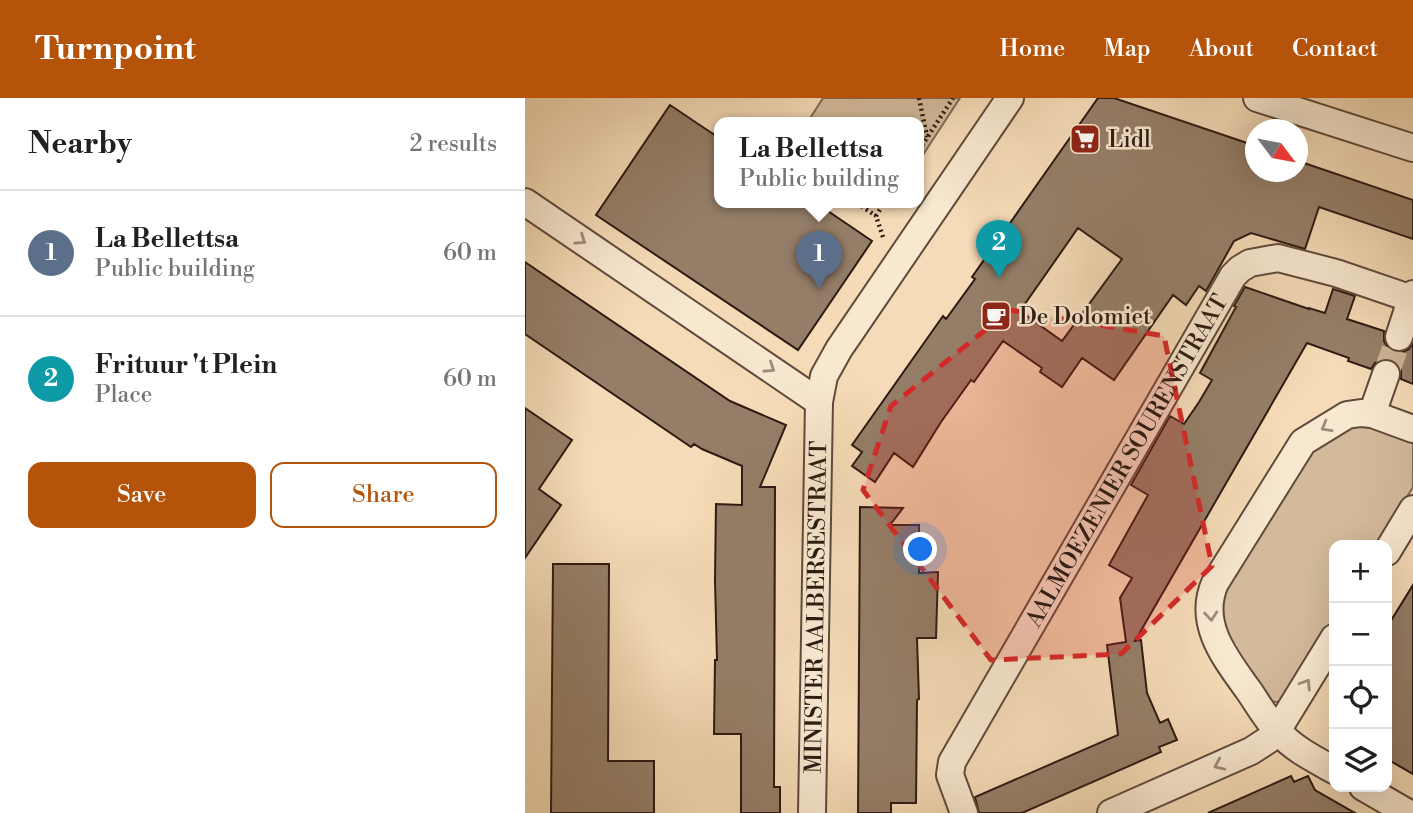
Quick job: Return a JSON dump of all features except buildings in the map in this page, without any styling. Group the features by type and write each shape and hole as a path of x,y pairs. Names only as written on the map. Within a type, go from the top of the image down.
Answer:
{"street":[{"name":"MINISTER AALBERSESTRAAT","path":"812,813 820,402 824,376 839,349 1010,98"},
{"path":"1258,98 1413,148"},
{"path":"525,202 820,402"},
{"name":"AALMOEZENIER SOURENSTRAAT","path":"964,813 950,775 952,762 1233,276 1250,262 1278,258 1412,297"},
{"path":"1399,337 1412,297"},
{"path":"1372,414 1387,374"},
{"path":"1329,767 1299,750 1277,731 1220,649 1210,622 1211,594 1215,583 1303,442 1347,415 1361,413 1372,414 1413,429"},
{"path":"1392,544 1413,509"},
{"path":"1111,813 1251,751 1268,740 1277,731 1329,646"},
{"path":"1372,792 1408,813"}],"path":[{"path":"919,98 923,117"},
{"path":"924,142 953,98"},
{"path":"924,122 927,137"},
{"path":"864,208 876,216"}],"highlighted area":[{"path":"1010,310 1164,336 1212,566 1121,654 991,660 863,490 891,406"}],"shaded area":[{"path":"823,98 960,98 924,153 924,117 811,117"},
{"path":"1365,424 1413,441 1413,487 1381,540 1329,540 1329,625 1285,698 1279,702 1273,701 1268,699 1224,633 1220,600 1308,454 1341,430"}],"tunnel":[{"path":"1386,374 1399,337"}],"place":[{"name":"Lidl","path":"1085,139"},
{"name":"Frituur 't Plein","path":"999,278"},
{"name":"La Bellettsa","path":"819,289"},
{"name":"De Dolomiet","path":"996,316"}]}
